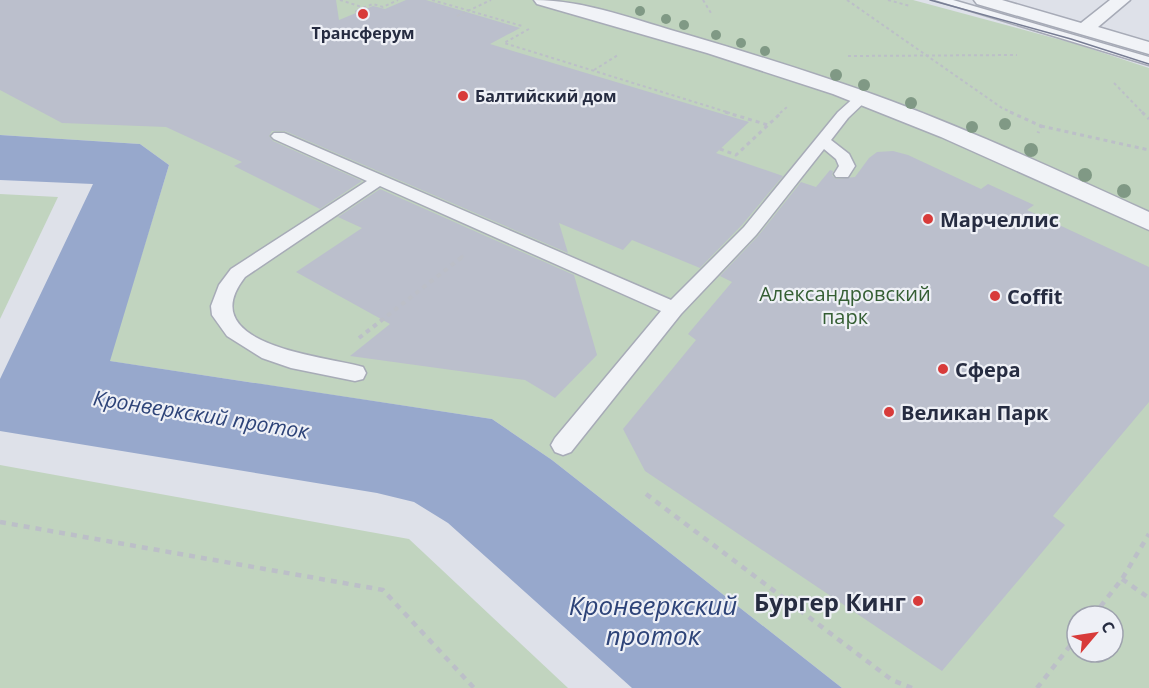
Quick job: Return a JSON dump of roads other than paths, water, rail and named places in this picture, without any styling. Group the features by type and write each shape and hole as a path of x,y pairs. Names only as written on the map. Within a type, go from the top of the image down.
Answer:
{"street":[{"path":"543,0 781,69 862,98 946,130 1149,222"},
{"path":"983,0 1149,48"},
{"path":"1086,28 1121,0"}],"lane":[{"path":"941,0 1149,61"},
{"path":"563,445 674,309 750,231 843,115 862,98"},
{"path":"279,136 674,309"},
{"path":"823,141 843,157 847,166 842,174"},
{"path":"355,373 280,358 242,338 224,321 220,303 225,287 238,273 379,180"}],"water":[{"name":"Кронверкский проток","path":"0,135 140,144 169,165 110,361 492,419 552,460 842,688 632,688 448,523 414,502 377,493 0,431 0,379 93,184 0,180"}],"tram line":[{"path":"930,0 1071,39 1149,64"}],"place":[{"name":"Трансферум","path":"363,14"},
{"name":"Балтийский дом","path":"463,96"},
{"name":"Марчеллис","path":"928,219"},
{"name":"Coffit","path":"995,296"},
{"name":"Сфера","path":"943,369"},
{"name":"Великан Парк","path":"889,412"},
{"name":"Бургер Кинг","path":"918,601"}],"park label":[{"name":"Александровский парк","path":"845,304"}]}
